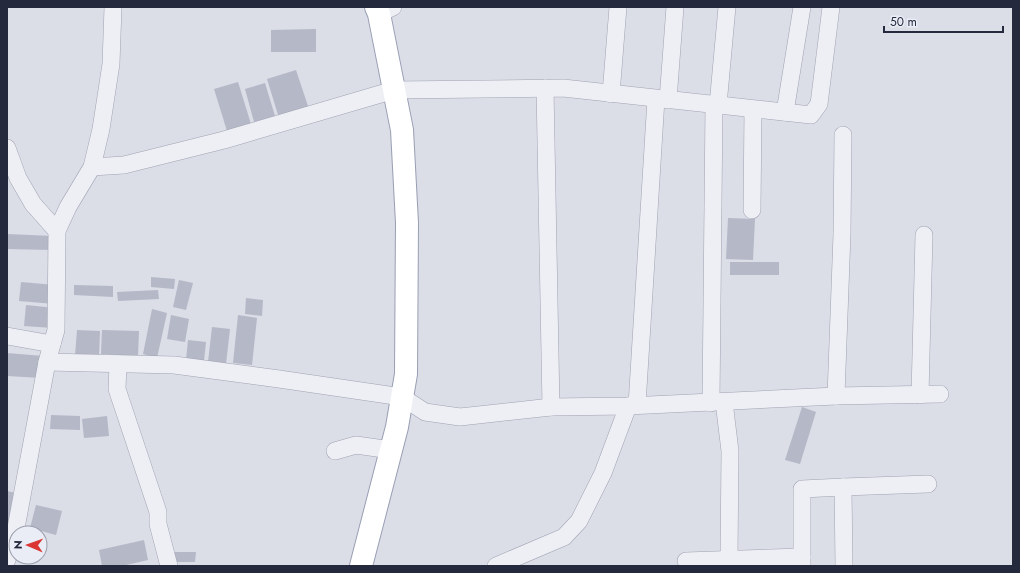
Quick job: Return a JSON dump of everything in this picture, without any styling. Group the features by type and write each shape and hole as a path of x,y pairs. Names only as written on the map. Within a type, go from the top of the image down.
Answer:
{"main road":[{"path":"361,566 391,450 406,374 408,323 407,223 402,130 394,90 383,9"}],"street":[{"path":"7,560 16,528 47,362 56,330 57,231 68,207 92,167 101,129 111,64 113,7"},
{"path":"611,94 618,7"},
{"path":"496,566 564,537 579,521 603,473 632,406 662,100 676,7"},
{"path":"727,7 716,105 718,403 730,451 729,560"},
{"path":"785,112 802,7"},
{"path":"92,167 124,165 224,140 394,90 563,88 662,100 811,115 819,104 831,7"},
{"path":"545,88 551,407"},
{"path":"752,109 752,210"},
{"path":"836,396 842,234 843,135"},
{"path":"7,148 12,182 57,231"},
{"path":"920,395 924,236"},
{"path":"7,336 52,344"},
{"path":"47,362 174,365 402,398 425,412 460,417 551,407 632,406 718,403 836,396 940,394"},
{"path":"118,364 117,389 158,512 158,524 169,566"},
{"path":"334,451 356,445 391,450"},
{"path":"686,561 729,560 802,562 802,489 928,484"},
{"path":"843,487 844,566"}],"building":[{"path":"316,29 316,52 271,52 271,30"},
{"path":"296,70 309,109 279,118 267,79"},
{"path":"238,82 251,124 227,131 214,89"},
{"path":"265,83 275,116 254,122 245,89"},
{"path":"728,218 755,219 753,260 726,259"},
{"path":"7,234 53,236 52,250 7,249"},
{"path":"730,262 779,262 779,275 730,275"},
{"path":"151,277 175,279 174,289 151,287"},
{"path":"179,280 193,283 186,310 173,307"},
{"path":"21,282 55,285 54,304 19,301"},
{"path":"74,285 113,286 113,297 74,295"},
{"path":"158,290 159,299 118,301 117,292"},
{"path":"246,298 263,300 262,316 245,314"},
{"path":"26,305 55,308 53,328 24,326"},
{"path":"152,309 167,313 157,358 143,354"},
{"path":"171,315 189,319 185,342 167,339"},
{"path":"238,315 257,318 252,365 233,363"},
{"path":"212,327 230,329 226,364 208,362"},
{"path":"77,330 100,331 99,357 75,356"},
{"path":"102,330 139,331 138,356 101,354"},
{"path":"188,340 206,342 204,361 186,360"},
{"path":"7,353 43,356 41,378 7,376"},
{"path":"802,407 816,412 800,464 785,460"},
{"path":"51,415 80,416 80,430 50,429"},
{"path":"107,416 109,436 84,438 82,419"},
{"path":"7,491 20,494 11,525 8,525 7,537"},
{"path":"36,505 62,511 56,535 48,533 48,525 31,525"},
{"path":"144,540 148,560 122,566 102,566 99,550"},
{"path":"169,552 196,552 195,562 169,562"}]}
